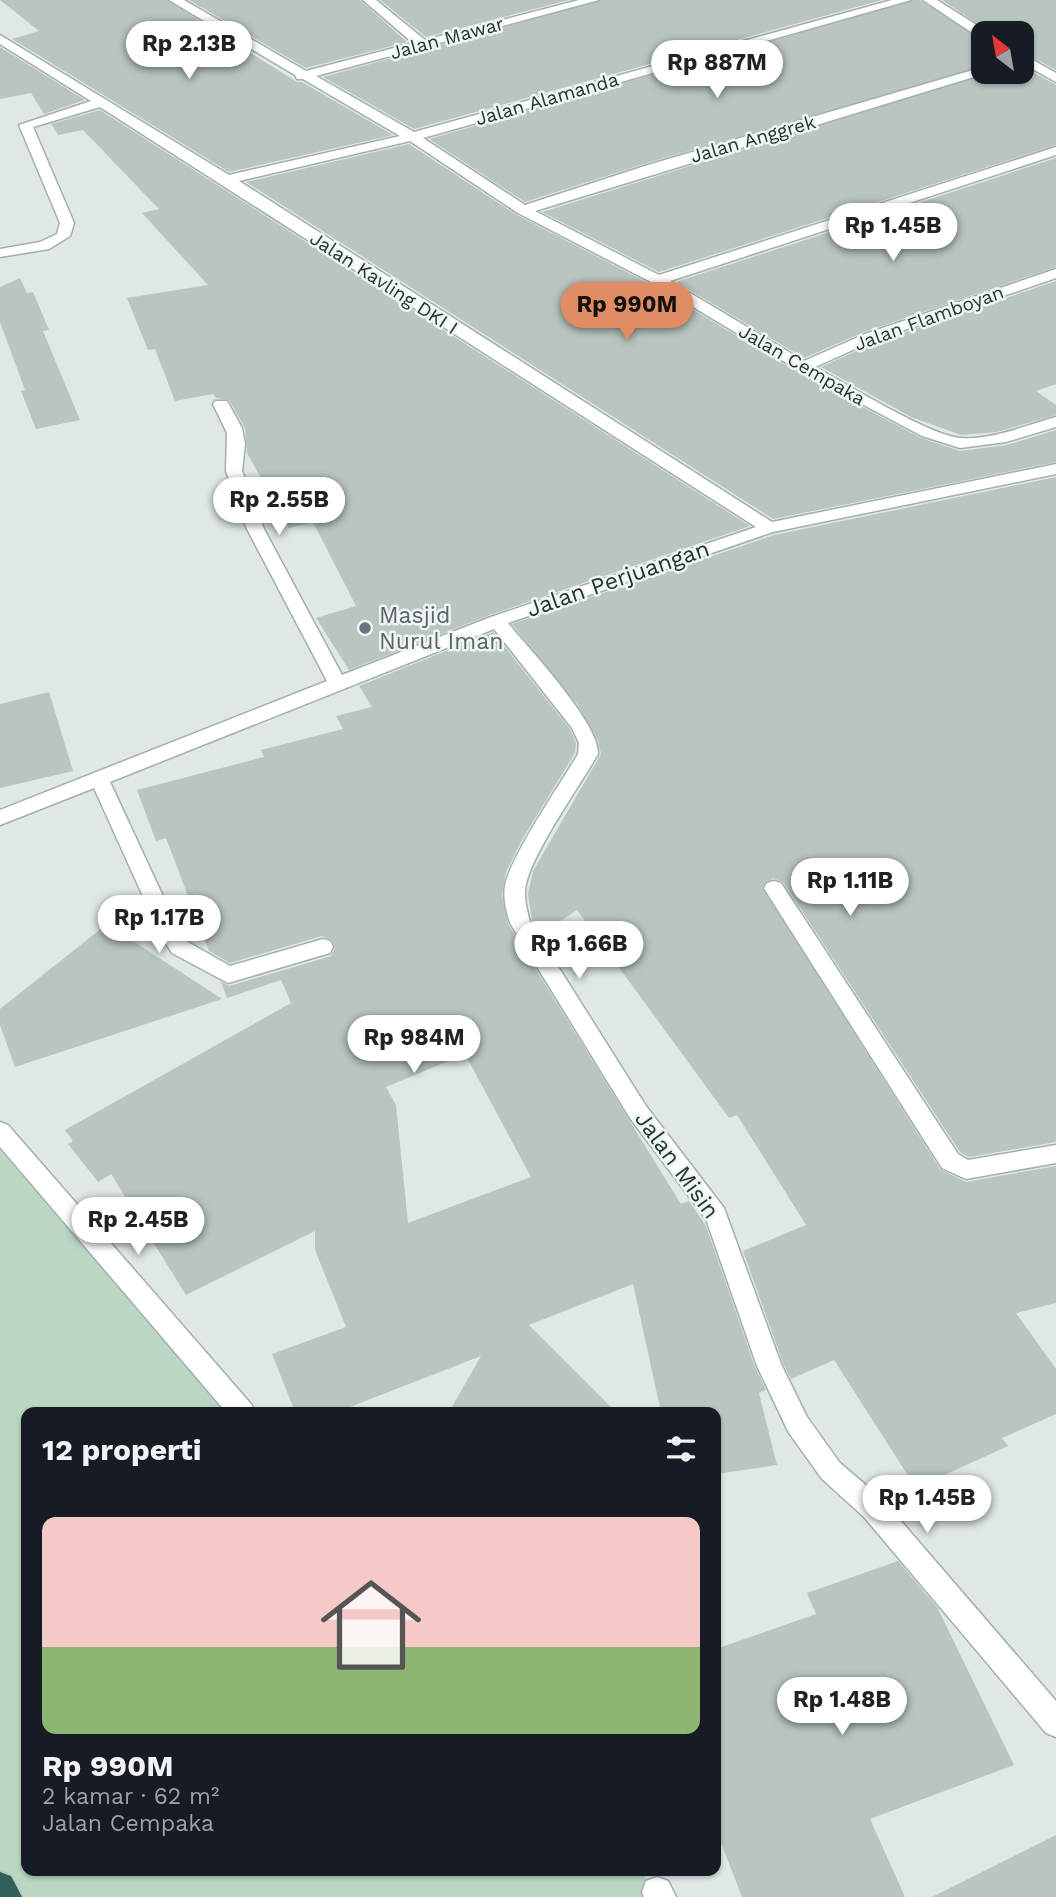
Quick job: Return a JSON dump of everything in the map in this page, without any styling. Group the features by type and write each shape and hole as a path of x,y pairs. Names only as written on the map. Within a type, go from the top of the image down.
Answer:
{"highway":[{"path":"0,1887 7,1897"}],"street":[{"name":"Jalan Cempaka","path":"175,0 301,76 412,137 523,210 657,280 803,367 901,420 960,443 977,442 1056,422"},
{"path":"369,0 422,44"},
{"name":"Jalan Mawar","path":"301,76 557,4 593,0"},
{"name":"Jalan Alamanda","path":"227,180 412,137 905,0"},
{"path":"929,0 971,27"},
{"name":"Jalan Kavling DKI I","path":"2,42 227,180 769,528"},
{"path":"1034,66 1056,78"},
{"name":"Jalan Anggrek","path":"523,210 653,168 971,75"},
{"path":"0,253 44,246 63,236 67,223 26,125 101,102"},
{"path":"657,280 1056,151"},
{"name":"Jalan Flamboyan","path":"803,367 870,337 1056,273"},
{"path":"221,404 229,414 237,444 233,468 253,524 269,561 337,682"},
{"name":"Jalan Perjuangan","path":"0,818 337,682 497,621 769,528 1056,469"},
{"name":"Jalan Misin","path":"497,621 580,725 589,743 584,764 553,809 515,885 520,923 638,1112 716,1215 769,1366 798,1425 831,1471 873,1508 1056,1723"},
{"path":"99,778 171,936 179,947 228,975 323,947"},
{"path":"774,888 950,1161 967,1170 1056,1154"},
{"path":"0,1131 238,1407"}],"green space":[{"path":"0,1131 238,1407 21,1407 21,1876 643,1876 661,1897 7,1897 0,1887"}],"building":[{"path":"0,0 167,0 297,82 302,82 393,135 229,172 12,39 39,31"},
{"path":"189,0 360,0 407,42 306,68"},
{"path":"380,0 569,0 426,37"},
{"path":"602,0 882,0 414,129 323,77"},
{"path":"914,0 920,0 971,33 971,71 647,163 525,202 429,139"},
{"path":"942,0 1056,0 1056,70 1034,58 1034,21 973,21"},
{"path":"0,47 85,100 44,114 31,93 0,99"},
{"path":"1034,73 1056,85 1056,145 659,272 542,212 971,79 971,84 1034,84"},
{"path":"100,110 750,526 490,615 349,670 316,618 356,606 313,522 289,528 247,453 245,428 229,400 216,398 213,394 175,401 155,349 148,350 127,298 208,285 142,213 159,209 83,130 58,135 51,124"},
{"path":"409,144 517,215 652,285 797,372 921,438 960,451 1007,445 1056,430 1056,462 773,519 246,182"},
{"path":"1056,158 1056,267 864,332 804,358 676,282"},
{"path":"20,278 27,293 33,292 49,330 43,331 80,420 36,429 0,322 0,287"},
{"path":"1056,281 1056,384 1036,391 1056,405 1056,415 997,432 961,435 911,417 821,367 876,342"},
{"path":"1056,477 1056,1142 969,1157 960,1152 783,882 773,878 762,887 940,1169 966,1182 1056,1166 1056,1303 1016,1313 1056,1369 1056,1414 1002,1438 1008,1446 916,1488 834,1360 791,1379 783,1363 743,1251 806,1225 737,1115 729,1118 577,910 541,934 532,921 528,894 533,871 601,754 598,740 578,705 512,624 774,535"},
{"path":"493,632 570,729 576,743 575,753 523,838 506,872 502,895 508,924 681,1204 689,1201 706,1226 755,1367 766,1390 759,1393 777,1465 721,1473 721,1407 660,1407 633,1284 529,1325 611,1407 452,1407 481,1356 350,1407 293,1407 272,1354 346,1327 315,1250 315,1231 186,1295 111,1174 98,1182 68,1144 73,1141 65,1130 291,1003 281,980 227,998 221,982 229,986 331,956 335,948 332,940 322,936 230,963 209,951 166,838 156,841 137,790 264,757 261,750 343,729 336,716 372,707 359,686","holes":["465,1054 531,1177 408,1223 396,1105 386,1087"]},
{"path":"49,692 73,771 0,788 0,704"},
{"path":"107,924 222,999 15,1067 0,1025 0,1009"},
{"path":"898,1561 937,1607 1014,1765 870,1819 905,1897 742,1897 721,1843 721,1647 816,1614 807,1593"},
{"path":"1056,1835 1056,1897 932,1897"}],"place":[{"name":"Masjid Nurul Iman","path":"365,628"}]}
